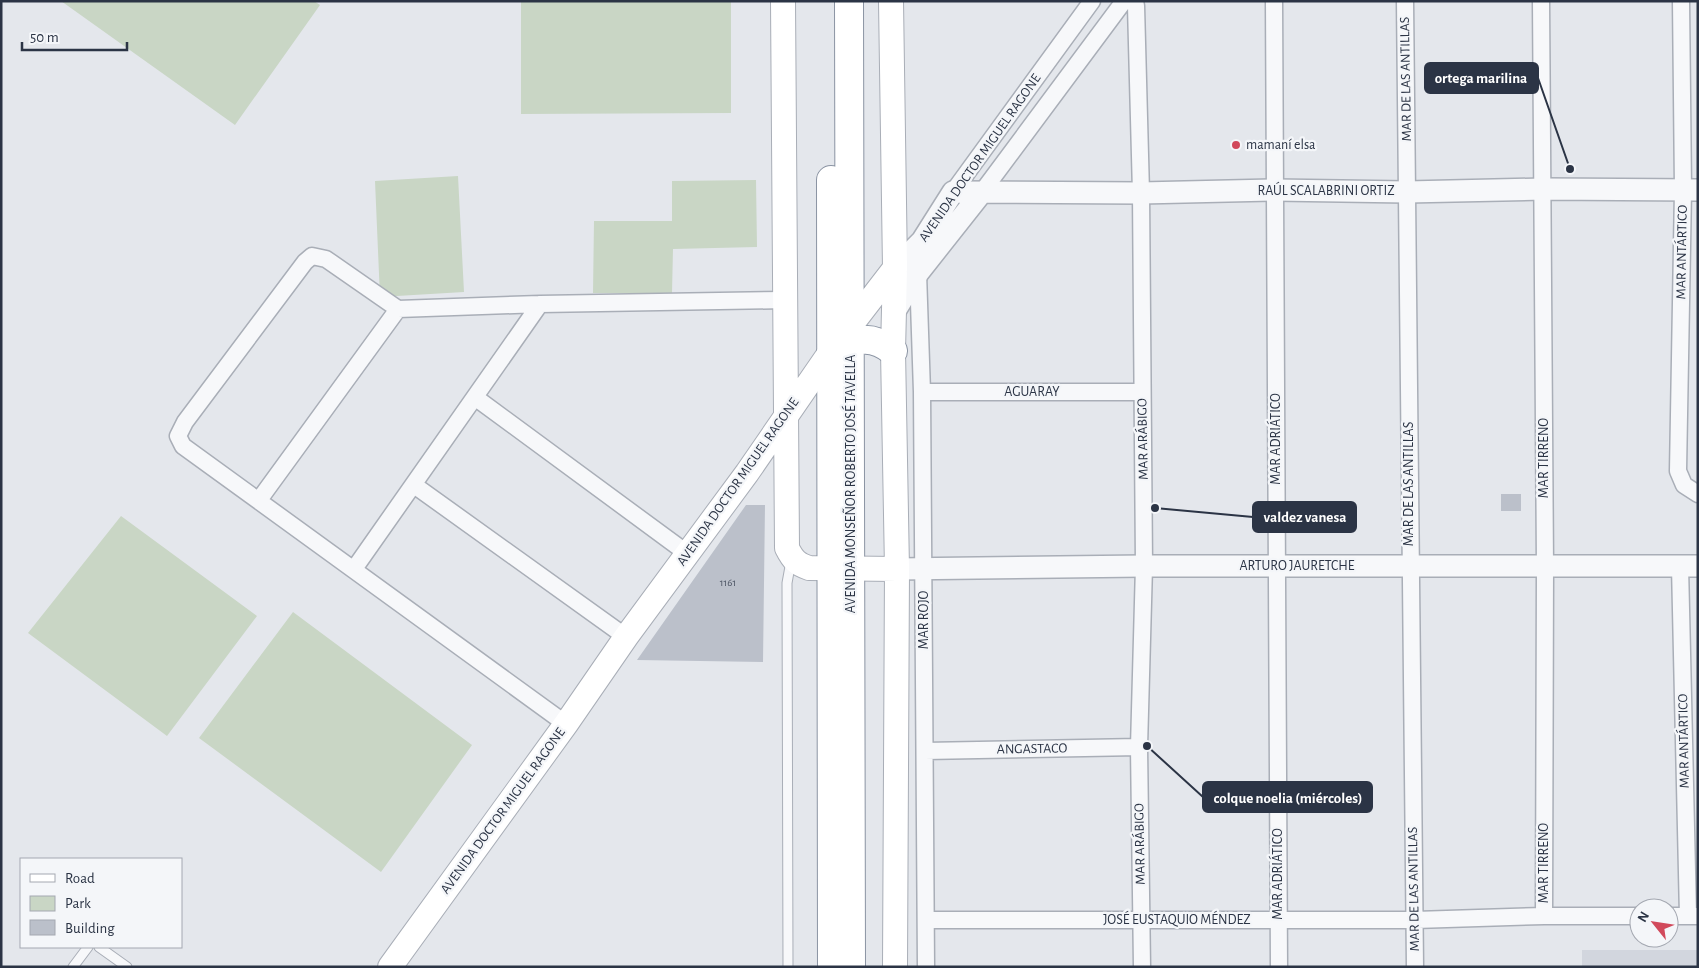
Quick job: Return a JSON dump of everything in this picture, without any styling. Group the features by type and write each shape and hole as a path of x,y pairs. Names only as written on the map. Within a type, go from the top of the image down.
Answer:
{"highway":[{"name":"AVENIDA MONSEÑOR ROBERTO JOSÉ TAVELLA","path":"830,1 844,339"},
{"name":"AVENIDA MONSEÑOR ROBERTO JOSÉ TAVELLA","path":"832,967 841,568 849,1"},
{"path":"844,339 874,340 884,344 893,351"},
{"name":"AVENIDA MONSEÑOR ROBERTO JOSÉ TAVELLA","path":"841,568 852,967"}],"main road":[{"path":"783,1 787,548 792,558 804,566 897,569"},
{"path":"891,1 895,268 893,351 897,569 895,967"},
{"name":"AVENIDA DOCTOR MIGUEL RAGONE","path":"390,967 566,724 626,637 747,472 786,414 844,339 895,268"},
{"path":"747,472 762,465 771,467 786,476"}],"street":[{"name":"AVENIDA DOCTOR MIGUEL RAGONE","path":"895,268 922,240 954,192 1092,1"},
{"name":"AVENIDA DOCTOR MIGUEL RAGONE","path":"895,311 918,273 982,192 1124,1"},
{"name":"MAR ARÁBIGO","path":"1135,1 1141,193 1144,566 1139,747 1142,967"},
{"name":"MAR ADRIÁTICO","path":"1274,1 1279,967"},
{"name":"MAR DE LAS ANTILLAS","path":"1405,1 1414,967"},
{"name":"MAR TIRRENO","path":"1541,1 1545,567 1544,916"},
{"name":"MAR ANTÁRTICO","path":"1681,1 1690,190 1678,471 1679,478 1684,485 1698,494"},
{"name":"RAÚL SCALABRINI ORTIZ","path":"954,192 1141,193 1275,190 1407,192 1543,189 1690,190"},
{"path":"566,724 183,446 178,436 185,422 305,262 312,256 326,260 398,309 540,304 785,300"},
{"name":"MAR ROJO","path":"918,273 922,392 926,967"},
{"path":"354,569 476,398 540,304"},
{"path":"259,500 398,309"},
{"name":"AGUARAY","path":"922,392 1142,392"},
{"path":"476,398 688,554"},
{"path":"414,485 626,637"},
{"name":"ARTURO JAURETCHE","path":"897,569 1144,566 1689,566"},
{"name":"MAR ANTÁRTICO","path":"1689,566 1693,916"},
{"name":"ANGASTACO","path":"925,752 1139,747"},
{"name":"JOSÉ EUSTAQUIO MÉNDEZ","path":"926,920 1414,920 1544,916 1629,916"},
{"path":"1679,916 1693,916"}],"lane":[{"path":"788,967 787,583 792,558"},
{"path":"73,967 87,948"},
{"path":"100,948 127,967"}],"shaded area":[{"path":"1582,950 1698,950 1698,967 1582,967"}],"green space":[{"path":"61,1 314,1 320,5 235,125"},
{"path":"521,1 731,1 731,113 521,114"},
{"path":"458,176 464,292 380,297 375,181"},
{"path":"756,180 757,247 673,249 672,293 593,293 594,221 672,221 672,181"},
{"path":"121,516 257,616 167,736 28,633"},
{"path":"293,612 472,745 381,872 199,738"}],"building":[{"path":"1501,494 1521,494 1521,511 1501,511"},
{"path":"746,505 765,505 763,662 637,660"}],"place":[{"name":"mamaní elsa","path":"1236,145"},
{"name":"ortega marilina","path":"1570,169"},
{"name":"valdez vanesa","path":"1155,508"},
{"name":"colque noelia (miércoles)","path":"1147,746"}]}
